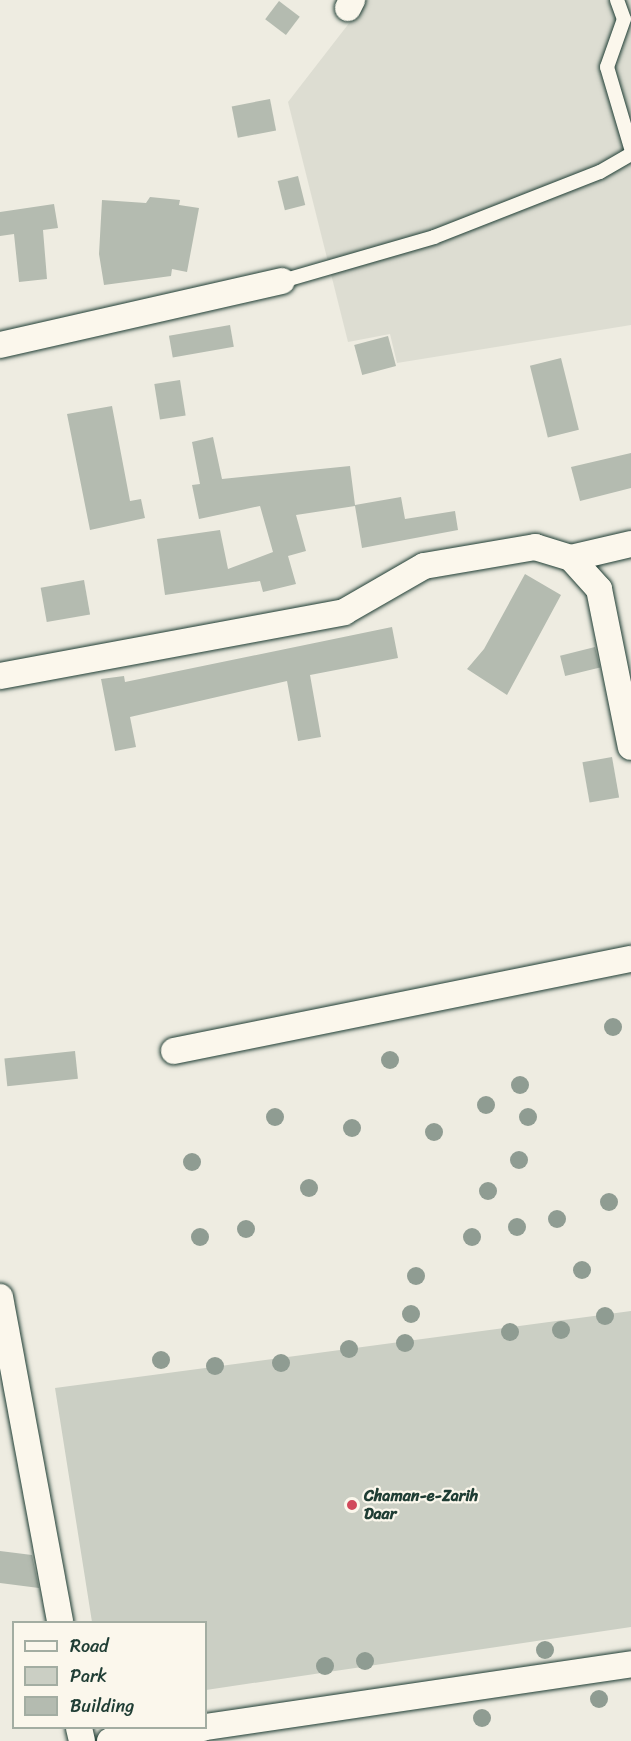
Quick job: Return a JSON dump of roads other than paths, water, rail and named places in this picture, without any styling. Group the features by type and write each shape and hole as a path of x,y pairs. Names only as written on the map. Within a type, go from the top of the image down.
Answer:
{"street":[{"path":"0,345 282,282"},
{"path":"0,676 345,612 424,566 534,547 571,558 631,544"},
{"path":"571,558 598,589 631,747"},
{"path":"174,1051 631,959"},
{"path":"0,1297 60,1621"},
{"path":"207,1727 631,1664"},
{"path":"110,1741 191,1729"}],"lane":[{"path":"617,0 624,19 607,66 631,148"},
{"path":"282,282 434,237 600,172 631,154"}],"place":[{"name":"Chaman-e-Zarih Daar","path":"352,1505"}]}
